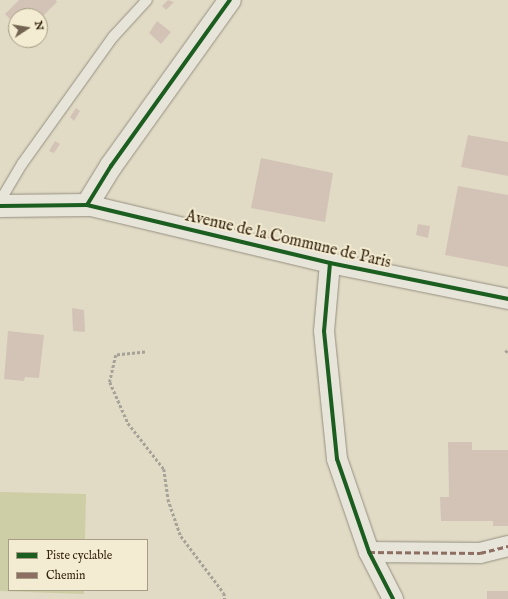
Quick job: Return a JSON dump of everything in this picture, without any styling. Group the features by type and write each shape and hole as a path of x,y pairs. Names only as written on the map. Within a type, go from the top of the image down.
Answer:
{"street":[{"path":"0,206 87,205 111,166 230,0"},
{"name":"Avenue de la Commune de Paris","path":"87,205 330,263 508,299"},
{"path":"330,263 324,331 337,459 369,552 393,599"},
{"path":"369,552 480,553 508,546"}],"lane":[{"path":"0,201 22,164 108,44 147,0"}],"path":[{"path":"145,352 116,356 110,382 128,423 164,469 168,499 181,536 224,593 225,599"}],"green space":[{"path":"0,492 86,494 85,539 8,539 8,591 84,591 84,594 0,591"}],"building":[{"path":"19,0 56,0 57,2 48,11 48,8 11,8"},
{"path":"168,0 174,2 166,10 162,6"},
{"path":"157,21 171,32 161,44 149,33"},
{"path":"76,108 80,111 74,121 70,117"},
{"path":"468,135 508,142 508,176 461,167"},
{"path":"55,141 60,144 54,153 49,151"},
{"path":"261,158 333,173 325,222 251,208"},
{"path":"458,186 508,195 508,267 445,255"},
{"path":"418,224 430,226 428,238 416,235"},
{"path":"72,308 84,310 85,332 73,331"},
{"path":"8,331 44,335 39,378 25,377 24,381 4,379"},
{"path":"448,442 472,442 472,450 508,450 508,526 493,526 493,521 441,521 440,497 449,497"},
{"path":"487,591 508,591 508,599 487,599"}],"marked path":[{"path":"369,552 480,553 508,546"}],"cycle path":[{"path":"87,205 111,166 230,0"},
{"path":"0,206 87,205 330,263 508,299"},
{"path":"330,263 324,331 337,459 369,552 393,599"}]}
